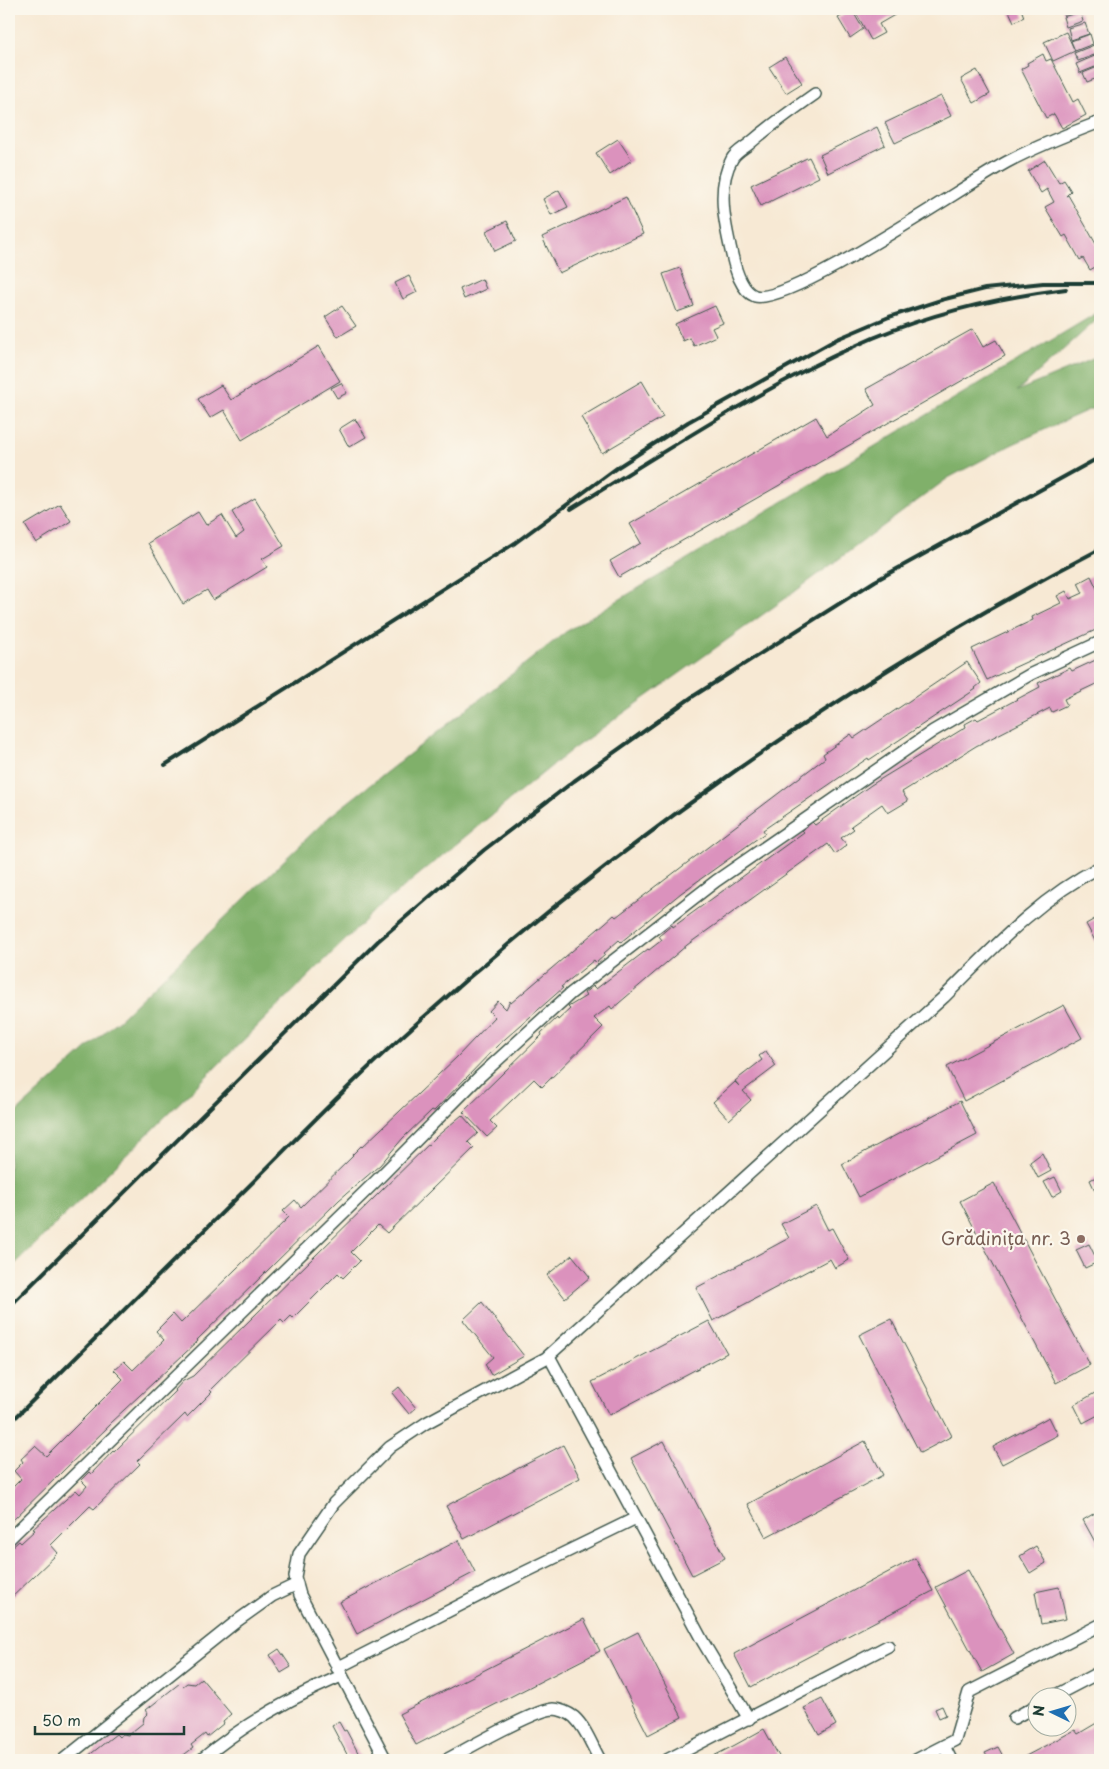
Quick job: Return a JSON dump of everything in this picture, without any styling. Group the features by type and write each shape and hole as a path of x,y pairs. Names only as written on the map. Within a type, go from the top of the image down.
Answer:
{"lane":[{"path":"815,94 774,123 732,158 723,183 726,229 735,268 746,290 753,296 763,297 787,290 837,265 1006,163 1047,142 1100,122"},
{"path":"9,1539 376,1182 479,1077 570,994 716,881 894,757 1031,674 1100,642"},
{"path":"386,1760 300,1595 295,1577 299,1554 334,1503 390,1447 426,1423 549,1356 944,997 1008,934 1074,880 1100,867"},
{"path":"549,1356 724,1679 750,1719"},
{"path":"202,1760 228,1738 262,1716 339,1672 521,1574 636,1518"},
{"path":"63,1760 237,1621 272,1596 297,1584"},
{"path":"916,1760 957,1737 964,1704 969,1692 1100,1625"},
{"path":"667,1760 750,1719 888,1646"},
{"path":"1073,1686 1100,1672"},
{"path":"446,1760 536,1715 554,1709 574,1717 582,1726 600,1760"},
{"path":"1014,1718 1026,1711"},
{"path":"944,1746 951,1760"}],"green space":[{"path":"1100,311 1100,317 1017,391 1100,356 1100,407 1086,411 1011,445 948,478 789,596 570,751 378,908 9,1270 9,1119 122,1017 329,817 567,631"}],"building":[{"path":"854,9 905,9 879,24 884,33 871,40"},
{"path":"1008,9 1021,9 1024,17 1014,22"},
{"path":"1062,9 1078,9 1079,10 1064,15"},
{"path":"852,10 863,29 850,38 838,18"},
{"path":"1080,12 1083,21 1066,27 1063,17"},
{"path":"1085,23 1089,34 1071,40 1068,28"},
{"path":"1066,32 1075,51 1053,61 1044,42"},
{"path":"1090,34 1093,44 1075,51 1071,41"},
{"path":"1094,45 1097,54 1078,61 1074,53"},
{"path":"1043,54 1046,61 1051,59 1073,102 1078,99 1086,115 1062,128 1054,114 1046,118 1021,69 1028,65 1027,63"},
{"path":"1097,55 1100,65 1080,73 1076,64"},
{"path":"785,57 802,83 786,93 769,67"},
{"path":"1100,66 1100,77 1087,82 1083,73"},
{"path":"977,70 990,94 974,103 961,79"},
{"path":"941,96 951,116 895,143 885,123"},
{"path":"877,127 885,145 828,173 820,155"},
{"path":"618,139 632,160 610,175 596,153"},
{"path":"809,157 819,177 761,206 751,185"},
{"path":"1045,160 1059,183 1064,180 1071,191 1066,196 1068,195 1100,251 1100,264 1090,270 1083,258 1080,260 1066,235 1063,237 1045,207 1054,202 1047,189 1041,193 1028,171"},
{"path":"559,190 568,207 551,215 543,199"},
{"path":"626,197 643,234 559,273 542,237"},
{"path":"507,221 516,241 495,251 486,231"},
{"path":"680,268 694,306 677,312 663,274"},
{"path":"409,276 417,292 403,299 395,283"},
{"path":"482,279 486,289 464,299 460,289"},
{"path":"342,306 356,326 338,337 325,317"},
{"path":"715,306 723,323 712,328 716,336 694,346 690,338 683,341 675,324"},
{"path":"973,329 983,347 996,340 1005,356 619,577 610,561 641,543 630,524 816,417 827,436 875,405 866,389"},
{"path":"319,346 340,381 242,440 224,410 210,418 198,399 221,385 231,400"},
{"path":"642,381 663,417 602,453 581,417"},
{"path":"341,383 347,393 337,398 331,388"},
{"path":"355,419 366,437 349,447 339,429"},
{"path":"255,498 284,546 262,559 267,567 213,600 207,590 183,604 148,543 198,512 206,525 222,515 236,538 244,532 232,512"},
{"path":"60,504 71,521 36,543 25,525"},
{"path":"1091,576 1100,595 1100,628 987,680 972,649 1033,620 1032,617 1061,603 1057,596 1066,591 1070,599 1083,593 1078,583"},
{"path":"1100,658 1100,682 1064,699 1067,705 1052,712 1050,708 976,746 902,792 908,801 888,813 882,804 851,826 854,829 841,838 847,845 835,854 828,844 687,945 612,1009 610,1006 594,1018 603,1027 542,1087 534,1079 490,1121 497,1128 487,1137 463,1112 542,1035 541,1033 570,1009 568,1007 586,996 584,993 593,986 596,989 649,950 662,940 659,936 672,925 673,927 804,832 802,830 812,822 815,825 871,785 966,727 965,724 976,718 978,720 1040,687 1038,683 1070,668 1072,671"},
{"path":"967,662 981,683 976,689 869,760 868,758 763,830 765,833 681,893 621,942 619,940 596,963 594,960 561,987 563,988 497,1046 434,1111 432,1110 403,1138 380,1165 339,1200 198,1341 110,1423 9,1524 9,1491 21,1479 14,1471 23,1462 21,1459 35,1446 46,1456 123,1379 114,1370 124,1361 133,1370 164,1340 156,1331 173,1314 181,1323 289,1217 283,1211 295,1200 301,1207 361,1146 457,1057 495,1017 489,1011 498,1001 506,1009 510,1001 511,1003 614,915 616,917 825,758 823,754 851,734 854,738"},
{"path":"1100,916 1100,950 1086,924"},
{"path":"1064,1005 1082,1038 964,1101 947,1067"},
{"path":"766,1051 776,1066 743,1091 751,1100 729,1120 713,1102 735,1082 739,1086 735,1081 762,1060 759,1056"},
{"path":"960,1101 977,1135 859,1197 842,1164"},
{"path":"462,1115 478,1133 468,1142 474,1148 387,1233 378,1225 351,1252 360,1261 343,1278 338,1273 293,1318 291,1316 284,1323 281,1320 210,1390 212,1392 187,1417 185,1414 137,1461 140,1464 94,1509 90,1506 51,1545 58,1553 9,1600 9,1550 19,1541 21,1543 35,1530 33,1529 76,1490 80,1494 87,1486 81,1480 89,1472 91,1474 114,1452 176,1391 183,1381 193,1376 436,1137"},
{"path":"1042,1153 1051,1171 1038,1178 1030,1162"},
{"path":"1100,1175 1100,1201 1090,1180"},
{"path":"1055,1177 1062,1191 1052,1197 1044,1182"},
{"path":"994,1183 1090,1365 1056,1383 960,1201"},
{"path":"816,1206 828,1230 832,1228 849,1260 835,1268 830,1259 713,1321 696,1288 789,1238 781,1224"},
{"path":"1089,1244 1098,1262 1085,1268 1076,1250"},
{"path":"572,1255 590,1277 565,1298 547,1275"},
{"path":"482,1302 524,1356 491,1375 485,1364 493,1357 463,1320"},
{"path":"891,1319 952,1436 920,1453 859,1335"},
{"path":"709,1321 727,1353 609,1415 592,1382"},
{"path":"399,1387 416,1408 409,1414 392,1393"},
{"path":"1100,1390 1100,1414 1083,1423 1074,1405"},
{"path":"1049,1417 1058,1435 1002,1464 993,1447"},
{"path":"664,1441 725,1558 692,1575 631,1458"},
{"path":"865,1441 883,1475 766,1537 748,1504"},
{"path":"563,1445 580,1478 464,1539 446,1506"},
{"path":"1100,1510 1100,1551 1083,1520"},
{"path":"459,1540 475,1572 357,1634 340,1602"},
{"path":"1036,1546 1046,1563 1030,1573 1020,1556"},
{"path":"915,1558 933,1591 751,1687 734,1654"},
{"path":"968,1570 1014,1654 982,1672 936,1587"},
{"path":"1059,1587 1066,1619 1041,1624 1035,1592"},
{"path":"584,1619 600,1651 416,1745 399,1714"},
{"path":"638,1632 682,1717 648,1735 604,1649"},
{"path":"279,1649 291,1667 281,1673 270,1655"},
{"path":"201,1678 231,1714 223,1721 224,1723 207,1737 205,1734 191,1745 193,1748 177,1760 83,1760 116,1734 119,1737 123,1734 128,1735 143,1723 144,1717 148,1713 146,1710 180,1683 183,1686 187,1683 194,1684"},
{"path":"822,1699 836,1725 819,1735 804,1708"},
{"path":"942,1706 946,1715 939,1718 935,1709"},
{"path":"1100,1721 1100,1760 1026,1760 1024,1757 1064,1736 1076,1736 1076,1731 1078,1734"},
{"path":"339,1722 344,1731 346,1730 362,1760 350,1760 332,1726"},
{"path":"764,1729 781,1760 706,1760 735,1745"},
{"path":"998,1747 1005,1760 989,1760 985,1753"}],"railway":[{"path":"165,765 515,543 618,467 688,422 837,339 889,317 941,300 985,289 1043,283 1100,283"},
{"path":"571,509 746,402 855,346 906,325 959,309 1012,297 1066,289"},
{"path":"9,1307 378,941 484,850 574,781 692,697 875,581 1100,457"},
{"path":"9,1424 324,1110 396,1042 476,971 559,903 732,773 822,712 913,654 1006,600 1100,549"}],"place":[{"name":"Grădinița nr. 3","path":"1081,1239"}]}
